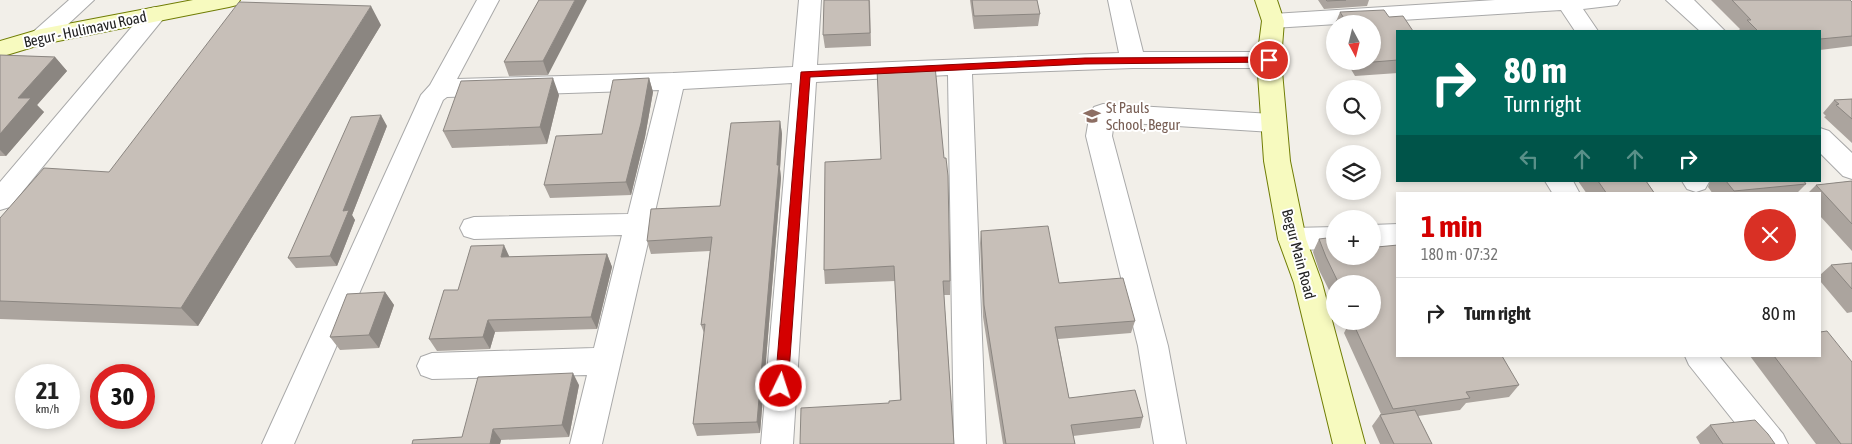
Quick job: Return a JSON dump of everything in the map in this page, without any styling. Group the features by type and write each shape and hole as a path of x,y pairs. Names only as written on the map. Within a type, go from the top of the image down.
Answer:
{"street":[{"path":"42,37 82,0"},
{"name":"Begur - Hulimavu Road","path":"0,49 42,37 229,0"},
{"path":"278,444 433,95 439,90 488,0"},
{"path":"777,444 810,0"},
{"path":"1119,0 1133,60"},
{"path":"1270,10 1405,22 1567,3 1609,0"},
{"path":"1677,0 1685,4 1712,30"},
{"path":"1567,3 1586,30"},
{"name":"Begur Main Road","path":"1270,10 1269,60 1277,161 1292,239 1308,284 1349,444"},
{"path":"0,200 155,14"},
{"path":"439,90 448,88 673,81 960,66 1133,60 1269,60"},
{"path":"960,66 970,444"},
{"path":"586,444 673,81"},
{"path":"1170,444 1153,346 1099,136 1103,113 1274,123"},
{"path":"1821,139 1852,169"},
{"path":"474,228 638,224"},
{"path":"1381,236 1396,235"},
{"path":"1292,239 1326,238"},
{"path":"1701,357 1772,444"},
{"path":"432,366 606,361"}],"building":[{"path":"539,0 575,0 543,61 504,62"},
{"path":"824,0 869,0 870,33 823,35"},
{"path":"972,0 1037,0 1040,14 974,16"},
{"path":"1732,0 1850,0 1852,2 1852,36 1821,39 1821,30 1757,30 1747,20 1751,20"},
{"path":"239,2 371,6 181,308 0,301 0,218 44,168 109,172"},
{"path":"1384,10 1389,17 1403,16 1412,30 1396,30 1396,60 1381,61 1381,15 1342,15 1340,12"},
{"path":"0,55 55,57 18,98 31,98 0,134"},
{"path":"935,66 944,158 946,158 948,176 950,281 943,281 954,444 800,444 801,408 889,403 889,401 901,400 894,266 824,270 825,162 881,159 877,69"},
{"path":"553,78 540,127 443,131 461,81"},
{"path":"649,78 641,123 626,182 544,185 556,136 602,134 613,80"},
{"path":"1852,99 1852,119 1836,105 1839,104 1834,100"},
{"path":"381,115 343,211 349,210 330,256 288,258 351,117"},
{"path":"780,121 777,165 779,165 757,422 693,424 705,324 701,325 712,237 647,241 651,209 720,206 731,123"},
{"path":"1852,181 1852,224 1816,185"},
{"path":"1599,182 1647,182 1654,192 1606,192"},
{"path":"1727,182 1805,182 1806,184 1734,191"},
{"path":"1048,226 1059,283 1123,278 1135,321 1055,327 1069,398 1135,390 1143,417 1071,425 1075,444 1006,444 984,305 981,231"},
{"path":"1326,238 1326,257 1319,239"},
{"path":"504,245 501,257 607,254 591,317 488,320 483,337 429,339 444,290 458,290 471,246"},
{"path":"1396,245 1396,357 1503,357 1519,385 1466,392 1470,398 1393,409 1356,330 1381,330 1381,275 1335,275 1330,265 1381,265 1381,247"},
{"path":"1852,263 1852,289 1831,265"},
{"path":"385,292 369,335 330,337 347,294"},
{"path":"1827,331 1852,362 1852,444 1841,444 1775,357 1821,357 1821,332"},
{"path":"573,373 562,425 493,429 490,444 412,444 413,440 462,437 478,377"},
{"path":"1415,410 1432,444 1394,444 1380,415"},
{"path":"1755,420 1775,444 1723,444 1710,425"}],"place":[{"name":"St Pauls School, Begur","path":"1092,116"}],"route":[{"path":"781,386 805,74 1085,61 1269,60"}]}
